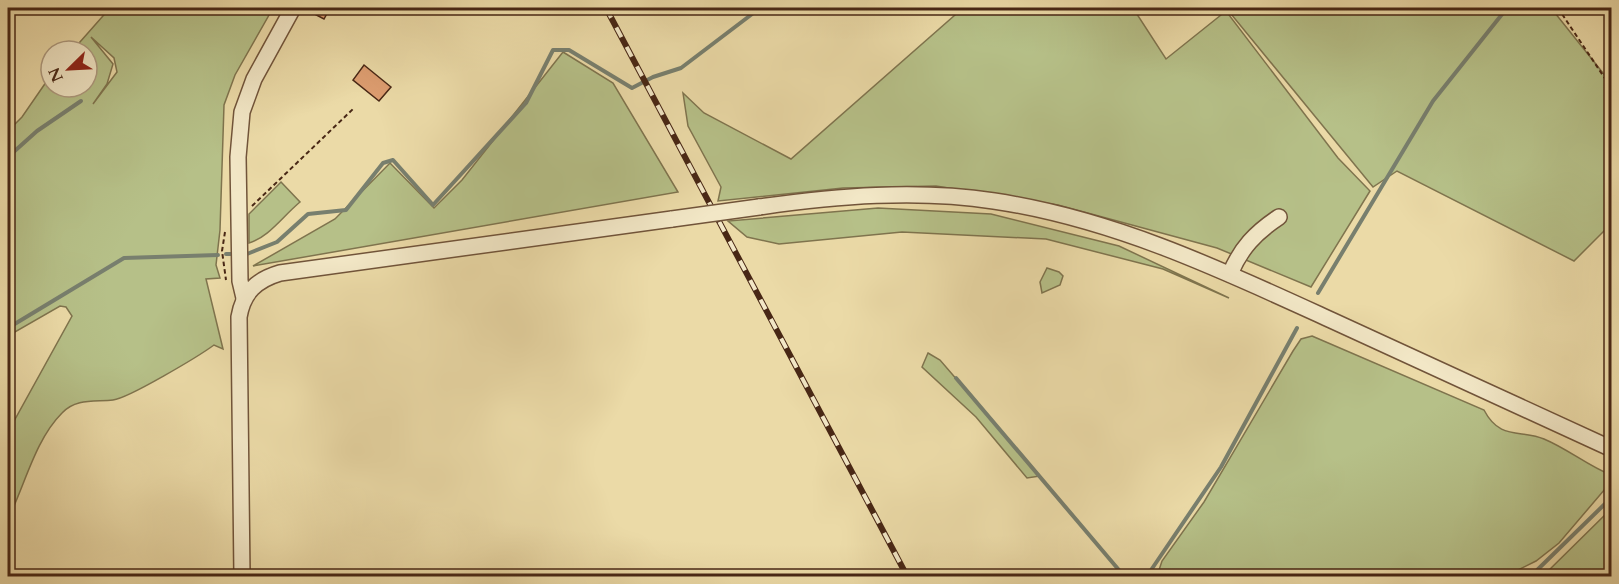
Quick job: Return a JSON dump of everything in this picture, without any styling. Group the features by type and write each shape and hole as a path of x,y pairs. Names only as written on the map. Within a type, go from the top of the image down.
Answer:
{"street":[{"path":"242,576 239,317 244,298 240,281 239,134 242,112 254,79 293,8"},
{"path":"244,298 260,281 279,273 833,197 880,194 992,200 1031,207 1128,233 1230,274 1611,449"},
{"path":"1230,274 1244,246 1258,231 1279,217"}],"path":[{"path":"1558,8 1611,89"},
{"path":"239,211 249,209 353,109"}],"green space":[{"path":"110,8 273,8 235,75 224,105 220,230 216,265 220,278 206,279 223,349 214,345 164,376 121,398 80,403 67,408 53,424 38,449 8,519 8,432 72,316 66,307 60,306 8,336 8,131 22,117 39,92 39,99 96,99 93,104 99,99 117,72 114,58 99,44 99,39 91,37 93,39 83,39"},
{"path":"963,8 1133,8 1166,59 1226,11 1338,158 1370,191 1311,287 1217,248 1058,205 936,186 843,188 718,201 721,187 688,126 683,93 704,113 791,159"},
{"path":"1230,8 1551,8 1611,83 1611,224 1574,261 1397,171 1373,187 1231,14"},
{"path":"99,47 113,64 107,84 99,95"},
{"path":"563,52 613,83 678,192 253,266 335,219 390,163 434,208 462,180"},
{"path":"281,182 300,202 263,236 249,243 249,214"},
{"path":"878,208 991,214 1119,246 1229,298 1163,269 1046,239 902,232 779,244 747,237 728,221"},
{"path":"1047,268 1063,276 1060,285 1042,293 1040,282"},
{"path":"1312,336 1484,410 1490,420 1504,430 1535,436 1553,443 1611,475 1611,482 1559,543 1536,561 1510,574 1157,576 1162,561 1204,502 1293,351 1301,339"},
{"path":"928,353 940,360 1040,476 1027,478 976,417 922,367"},
{"path":"1611,509 1611,576 1543,576"}],"building":[{"path":"303,8 330,8 324,19"},
{"path":"364,65 391,87 379,101 353,80"}],"waterway":[{"path":"247,254 277,242 308,214 346,210 383,163 393,160 433,205 526,103 553,50 569,50 632,88 653,77 681,68 760,8"},
{"path":"1318,293 1433,101 1507,8"},
{"path":"8,157 37,131 81,101"},
{"path":"226,254 234,254"},
{"path":"8,328 124,258 218,255"},
{"path":"1147,576 1221,467 1297,328"},
{"path":"956,378 1124,576"},
{"path":"1531,576 1612,497"}],"railway":[{"path":"606,8 907,576"}]}
